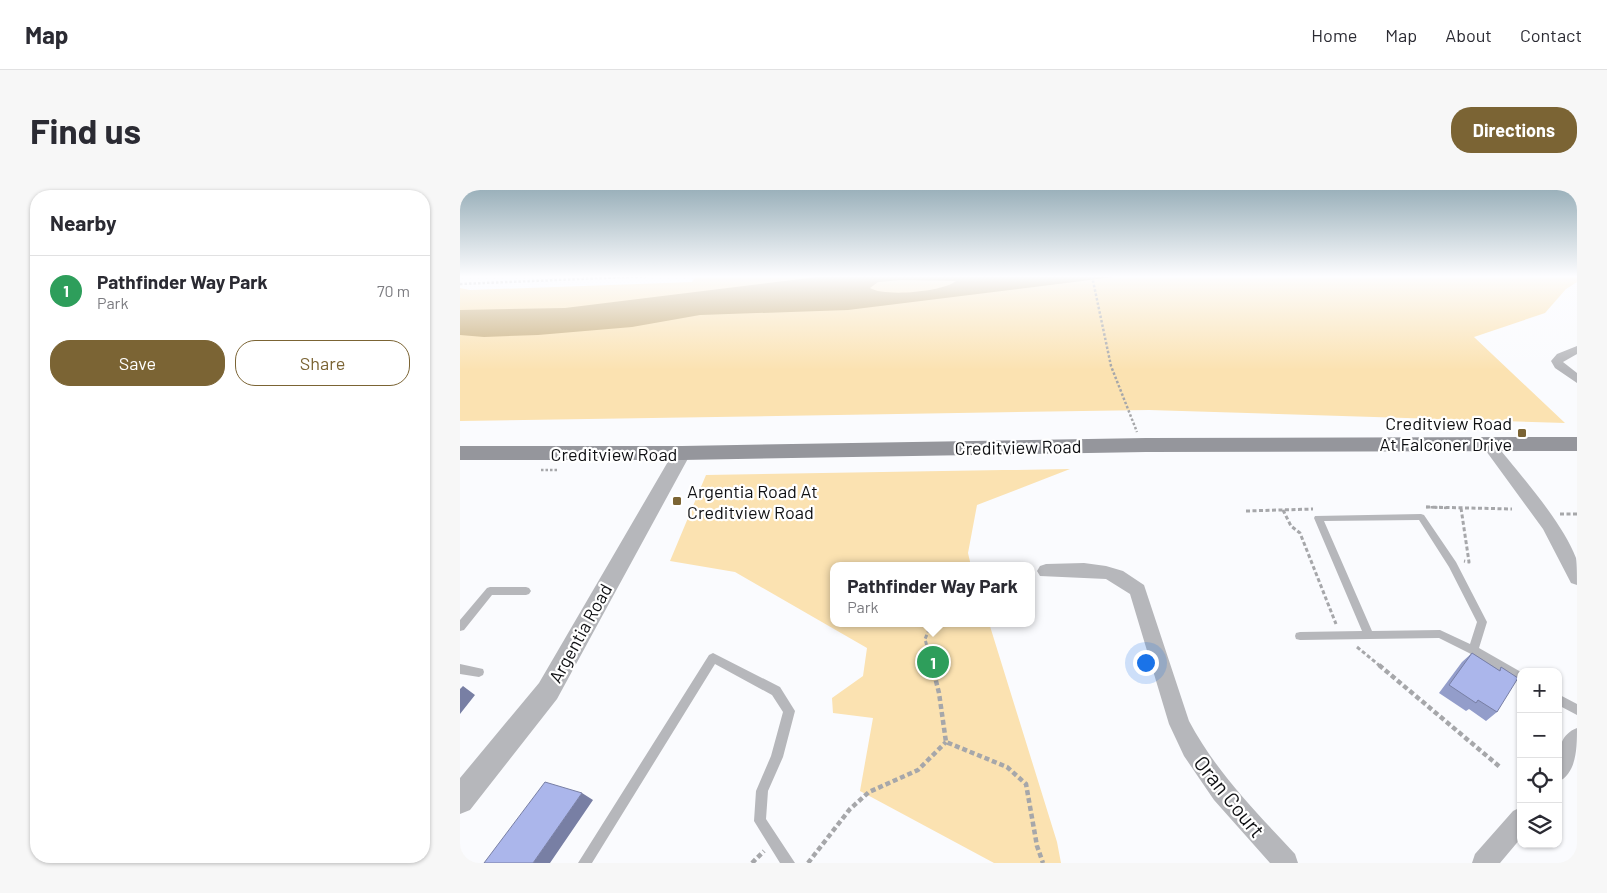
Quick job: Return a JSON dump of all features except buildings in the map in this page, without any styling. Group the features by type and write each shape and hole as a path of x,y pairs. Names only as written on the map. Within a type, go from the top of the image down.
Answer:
{"main road":[{"name":"Creditview Road","path":"460,454 682,453 1146,445 1577,444"}],"street":[{"path":"1577,350 1560,357 1557,361 1577,379"},
{"path":"1488,444 1543,514 1558,539 1577,578"},
{"name":"Argentia Road","path":"460,800 548,691 682,453"},
{"name":"Oran Court","path":"1046,570 1110,572 1125,578 1138,590 1180,724 1192,748 1222,792 1286,863"},
{"path":"1562,764 1577,738"},
{"path":"1484,863 1517,824"}],"lane":[{"path":"1368,634 1318,518 1421,517 1449,558 1482,622 1473,650"},
{"path":"460,627 490,591 526,591"},
{"path":"1300,636 1440,634 1473,650 1517,676"},
{"path":"585,863 713,658 776,691 789,711 777,757 762,791 760,820 788,863"},
{"path":"460,669 479,672"},
{"path":"1562,701 1577,710"}],"path":[{"path":"1097,307 1111,366 1138,436"},
{"path":"1414,517 1414,506 1512,509"},
{"path":"1449,558 1469,562 1462,508"},
{"path":"1246,511 1321,509"},
{"path":"1284,510 1291,526 1300,534 1335,622 1343,635 1500,767"},
{"path":"930,627 925,639 939,693 946,742"},
{"path":"808,863 850,809 869,792 918,770 946,742"},
{"path":"946,742 1007,767 1026,784 1037,846 1043,863"}],"shaded area":[{"path":"460,307 1550,307 1545,313 1474,337 1565,423 1149,410 460,421"},
{"path":"570,307 869,307 848,310 700,315 632,327 538,335 484,337 460,335 460,310"},
{"path":"1070,469 977,505 968,553 970,562 830,562 830,627 735,572 670,561 706,475"},
{"path":"831,627 990,627 1057,842 1061,863 994,863 860,791 873,718 833,713 832,698 863,676 867,648"}],"place":[{"name":"Creditview Road At Falconer Drive","path":"1522,433"},
{"name":"Argentia Road At Creditview Road","path":"677,501"},
{"name":"Pathfinder Way Park","path":"933,662"}]}
